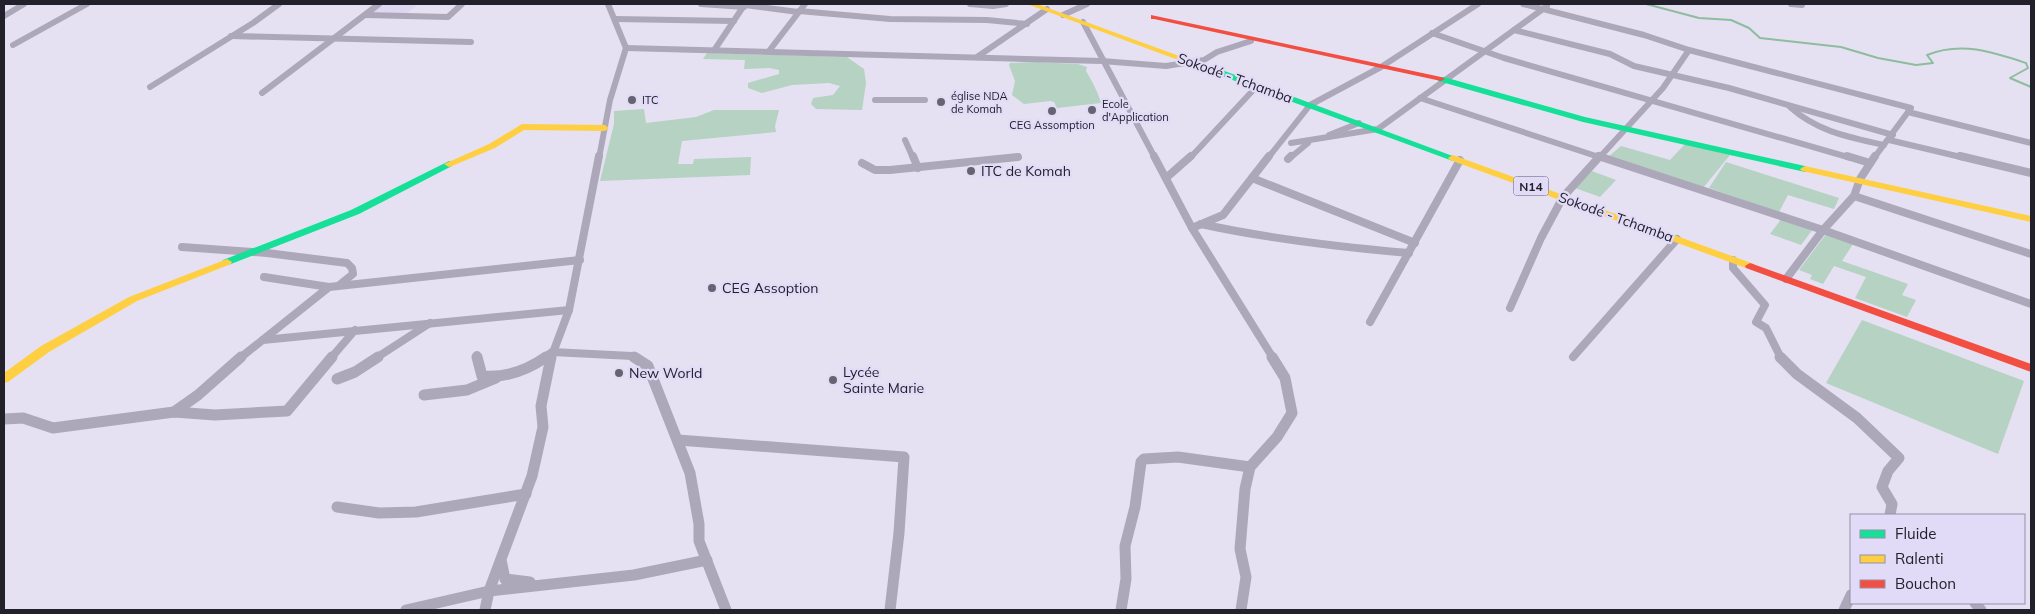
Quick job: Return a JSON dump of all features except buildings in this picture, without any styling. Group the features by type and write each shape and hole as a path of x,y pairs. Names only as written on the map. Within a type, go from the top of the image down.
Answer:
{"street":[{"path":"4,16 24,4"},
{"path":"13,45 87,4"},
{"path":"150,86 279,4"},
{"path":"262,93 379,4"},
{"path":"365,15 448,17 462,4"},
{"path":"485,610 488,591 532,476 542,427 541,406 552,352 569,310 610,100 626,48 608,4"},
{"path":"701,4 745,5 798,12 872,18 971,22 990,20 1027,24"},
{"path":"769,51 805,4"},
{"path":"970,4 993,6 1006,4"},
{"name":"Sokodé - Tchamba","path":"1031,4 2031,368"},
{"path":"1063,15 1087,4"},
{"path":"1192,228 1223,215 1310,105 1381,67 1478,4"},
{"path":"1523,4 1547,6 1689,50 1911,108 1870,163 1860,179 1854,196 1823,230 1786,279"},
{"path":"1791,4 1802,5"},
{"path":"715,49 745,5"},
{"path":"1291,143 1378,130 1484,50 1547,6"},
{"path":"976,57 1047,9"},
{"path":"1154,17 1251,41 1443,81 1628,129 1860,179 2031,219"},
{"path":"614,19 734,21"},
{"path":"1083,22 1192,228 1285,378 1292,413 1277,437 1250,467 1245,489 1240,549 1246,577 1241,610"},
{"path":"1514,30 1610,54 1630,64 1659,70 1672,76 1730,88 1889,140 2031,174"},
{"path":"1432,33 1504,58 1870,163"},
{"path":"231,36 472,42"},
{"path":"626,48 1102,61 1166,66 1192,62 1251,41"},
{"path":"1510,308 1541,238 1563,197 1628,129 1672,76 1689,50"},
{"path":"1166,178 1198,150 1257,86"},
{"path":"1420,98 1823,230 2031,304"},
{"path":"875,100 925,100"},
{"path":"1790,107 1798,117 1813,127 1832,133 1889,140"},
{"path":"1908,112 2031,143"},
{"path":"1288,159 1298,149 1313,140 1359,123"},
{"path":"4,379 45,349 133,299 355,212 427,174 492,146 522,127 605,128"},
{"path":"1283,139 1298,149"},
{"path":"905,140 918,168"},
{"path":"862,163 875,170 918,168 1018,157"},
{"path":"1370,322 1460,160"},
{"path":"1252,178 1414,243"},
{"path":"1854,196 2031,254"},
{"path":"1201,224 1246,234 1326,246 1409,253"},
{"path":"1574,357 1677,239"},
{"path":"182,247 253,252 347,263 352,268 353,274 338,286"},
{"path":"264,277 329,287 580,260"},
{"path":"1733,260 1733,268 1765,305 1756,322 1766,328 1778,356 1797,374 1827,394 1857,418 1899,458 1888,471 1882,488 1892,504 1890,514"},
{"path":"174,412 198,395 261,340 329,287"},
{"path":"261,340 569,310"},
{"path":"337,379 355,372 432,322"},
{"path":"4,419 23,418 53,428 174,412 215,415 287,411 355,330"},
{"path":"424,395 467,390 501,376 534,367 552,352 616,355 639,359 648,366 690,474 700,541 726,610"},
{"path":"478,355 482,376 501,376"},
{"path":"678,440 904,457 899,533 890,610"},
{"path":"1121,610 1126,579 1125,546 1135,507 1141,462 1144,459 1178,457 1250,467"},
{"path":"338,507 379,513 416,512 526,494"},
{"path":"500,560 505,579 520,582 563,583"},
{"path":"406,610 488,591 634,575 707,560"},
{"path":"1844,610 1850,597"}],"shaded area":[{"path":"383,4 419,4 406,14 371,13"}],"green space":[{"path":"707,53 847,57 864,69 866,83 862,110 816,109 811,104 813,98 833,95 840,86 829,83 792,85 762,93 748,88 748,83 779,74 779,70 769,68 744,69 745,60 703,59"},
{"path":"1010,63 1078,64 1087,67 1086,71 1101,103 1057,108 1054,102 1050,101 1024,104 1012,95 1015,81 1009,65"},
{"path":"644,109 646,123 696,117 714,110 779,110 775,126 776,132 682,141 678,164 693,164 694,159 751,157 750,175 600,181 614,124 614,111"},
{"path":"1686,143 1730,155 1703,188 1608,157 1621,146 1670,160"},
{"path":"1726,162 1839,198 1834,209 1788,195 1779,212 1709,188"},
{"path":"1592,171 1616,180 1600,197 1575,188"},
{"path":"1782,218 1813,229 1801,245 1770,234"},
{"path":"1826,234 1853,244 1842,261 1908,284 1902,295 1916,300 1907,317 1855,298 1866,277 1834,266 1823,284 1810,279 1812,275 1799,270"},
{"path":"1862,320 2024,381 1998,454 1826,383"}],"waterway":[{"path":"1646,4 1699,18 1731,20 1749,28 1760,38 1841,47 1878,58 1916,65 1933,63 1927,55 1940,51 1965,48 1989,52 2026,63 2028,68 2010,78 2031,87"}],"traffic: fast":[{"path":"1219,72 1453,158"},
{"path":"1441,79 1583,119 1805,169"},
{"path":"227,262 355,212 449,164"}],"traffic: slow":[{"path":"1031,4 1219,72"},
{"path":"449,164 492,146 522,127 605,128"},
{"path":"1453,158 1750,266"},
{"path":"1805,169 2031,219"},
{"path":"4,379 45,349 133,299 227,262"}],"traffic: jam":[{"path":"1154,17 1441,79"},
{"path":"1750,266 2031,368"}],"place":[{"name":"ITC","path":"632,100"},
{"name":"église NDA de Komah","path":"941,102"},
{"name":"Ecole d'Application","path":"1092,110"},
{"name":"CEG Assomption","path":"1052,111"},
{"name":"ITC de Komah","path":"971,171"},
{"name":"CEG Assoption","path":"712,288"},
{"name":"New World","path":"619,373"},
{"name":"Lycée Sainte Marie","path":"833,380"}]}
